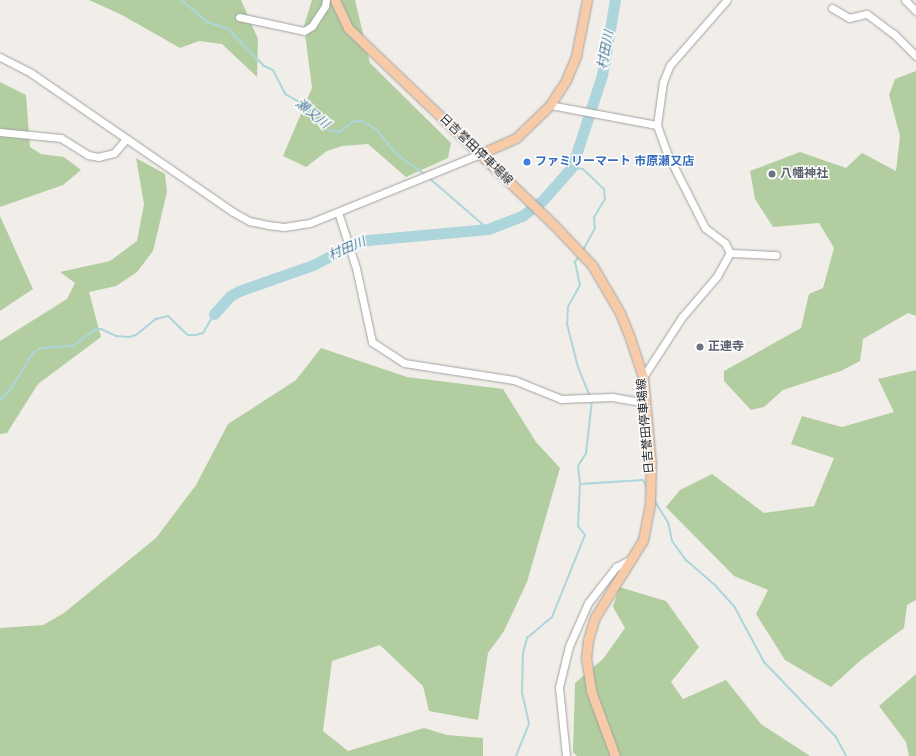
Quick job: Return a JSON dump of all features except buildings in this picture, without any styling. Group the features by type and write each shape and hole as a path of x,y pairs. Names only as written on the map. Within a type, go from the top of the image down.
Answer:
{"main road":[{"name":"日吉誉田停車場線","path":"335,0 348,28 507,179 592,265 607,288 620,313 643,378 651,463 650,504 643,540 634,558 604,599 590,631 587,647 591,691 615,756"},
{"path":"480,154 516,138 550,105 566,80 576,56 587,0"}],"street":[{"path":"239,17 304,31 312,26 325,6 326,0"},
{"path":"727,0 670,65 663,82 657,125 667,153 705,228 725,243 730,253"},
{"path":"906,0 916,11"},
{"path":"832,8 849,18 867,14 894,34 916,56"},
{"path":"0,57 32,74 126,139 249,220 284,227 310,223 480,154"},
{"path":"550,105 574,108 657,125"},
{"path":"0,132 61,138 88,156 98,157 114,153 126,139"},
{"path":"338,212 356,268 372,342 404,363 514,380 561,399 612,398 645,403"},
{"path":"730,253 776,255"},
{"path":"643,378 682,317 717,276 730,253"},
{"path":"566,756 559,687 569,646 588,603 616,567 634,558"}],"green space":[{"path":"89,0 241,0 258,39 257,77 222,44 199,41 180,48 122,15"},
{"path":"312,0 355,0 370,63 451,143 448,158 406,177 368,144 342,146 327,151 306,167 283,156 312,88 304,26"},
{"path":"916,71 916,316 908,313 863,339 860,361 841,371 783,390 764,407 751,410 724,381 724,371 801,328 809,294 823,288 834,248 819,223 773,227 755,199 750,171 800,152 846,168 862,153 896,171 900,136 889,95 895,79"},
{"path":"0,82 26,95 30,147 41,154 64,157 81,170 63,185 0,207"},
{"path":"136,158 165,174 167,192 153,251 137,272 116,286 89,292 101,337 38,384 7,433 0,434 0,341 67,299 75,283 60,272 110,261 137,241 144,204"},
{"path":"0,216 33,289 0,311"},
{"path":"321,348 407,377 503,389 536,442 560,468 527,582 504,631 488,653 478,720 429,711 423,686 380,645 332,661 323,731 348,751 424,728 447,735 483,738 483,756 0,756 0,628 43,625 64,613 156,538 196,485 228,424 296,380"},
{"path":"916,370 916,600 907,605 904,628 861,660 831,687 785,660 756,614 768,590 734,576 666,507 680,490 712,474 764,513 814,506 834,458 791,444 802,416 842,427 894,412 878,379"},
{"path":"619,587 666,601 699,647 671,682 683,699 726,680 761,724 810,756 577,756 573,752 575,683 603,659 625,628 613,607"},
{"path":"916,674 916,756 909,756 906,742 879,706"}],"waterway":[{"name":"瀬又川","path":"181,0 207,22 228,29 264,66 273,70 285,94 301,103 327,130 340,132 352,122 362,121 377,130 395,153 424,174"},
{"name":"村田川","path":"214,314 230,296 239,291 313,265 355,243 368,240 488,229 522,216 542,201 572,167 602,75 615,0"},
{"path":"572,167 583,169 604,189 605,199 594,217 595,228 582,252"},
{"name":"瀬又川","path":"428,177 488,229"},
{"path":"580,255 575,262 580,285 568,307 567,324 578,367 590,396"},
{"name":"村田川","path":"0,400 13,386 33,353 41,348 73,346 94,330 101,329 116,336 129,337 136,335 156,319 168,316 188,335 196,335 203,333 214,314"},
{"path":"516,756 529,723 522,693 523,653 527,638 552,617 585,535 578,526 580,484 578,466 586,453 592,400"},
{"path":"580,484 643,480 647,487"},
{"path":"654,500 668,522 672,541 686,560 714,584 734,606 764,662 836,737 846,756"}],"place":[{"name":"ファミリーマート 市原瀬又店","path":"527,162"},
{"name":"八幡神社","path":"772,174"},
{"name":"正連寺","path":"700,347"}]}
